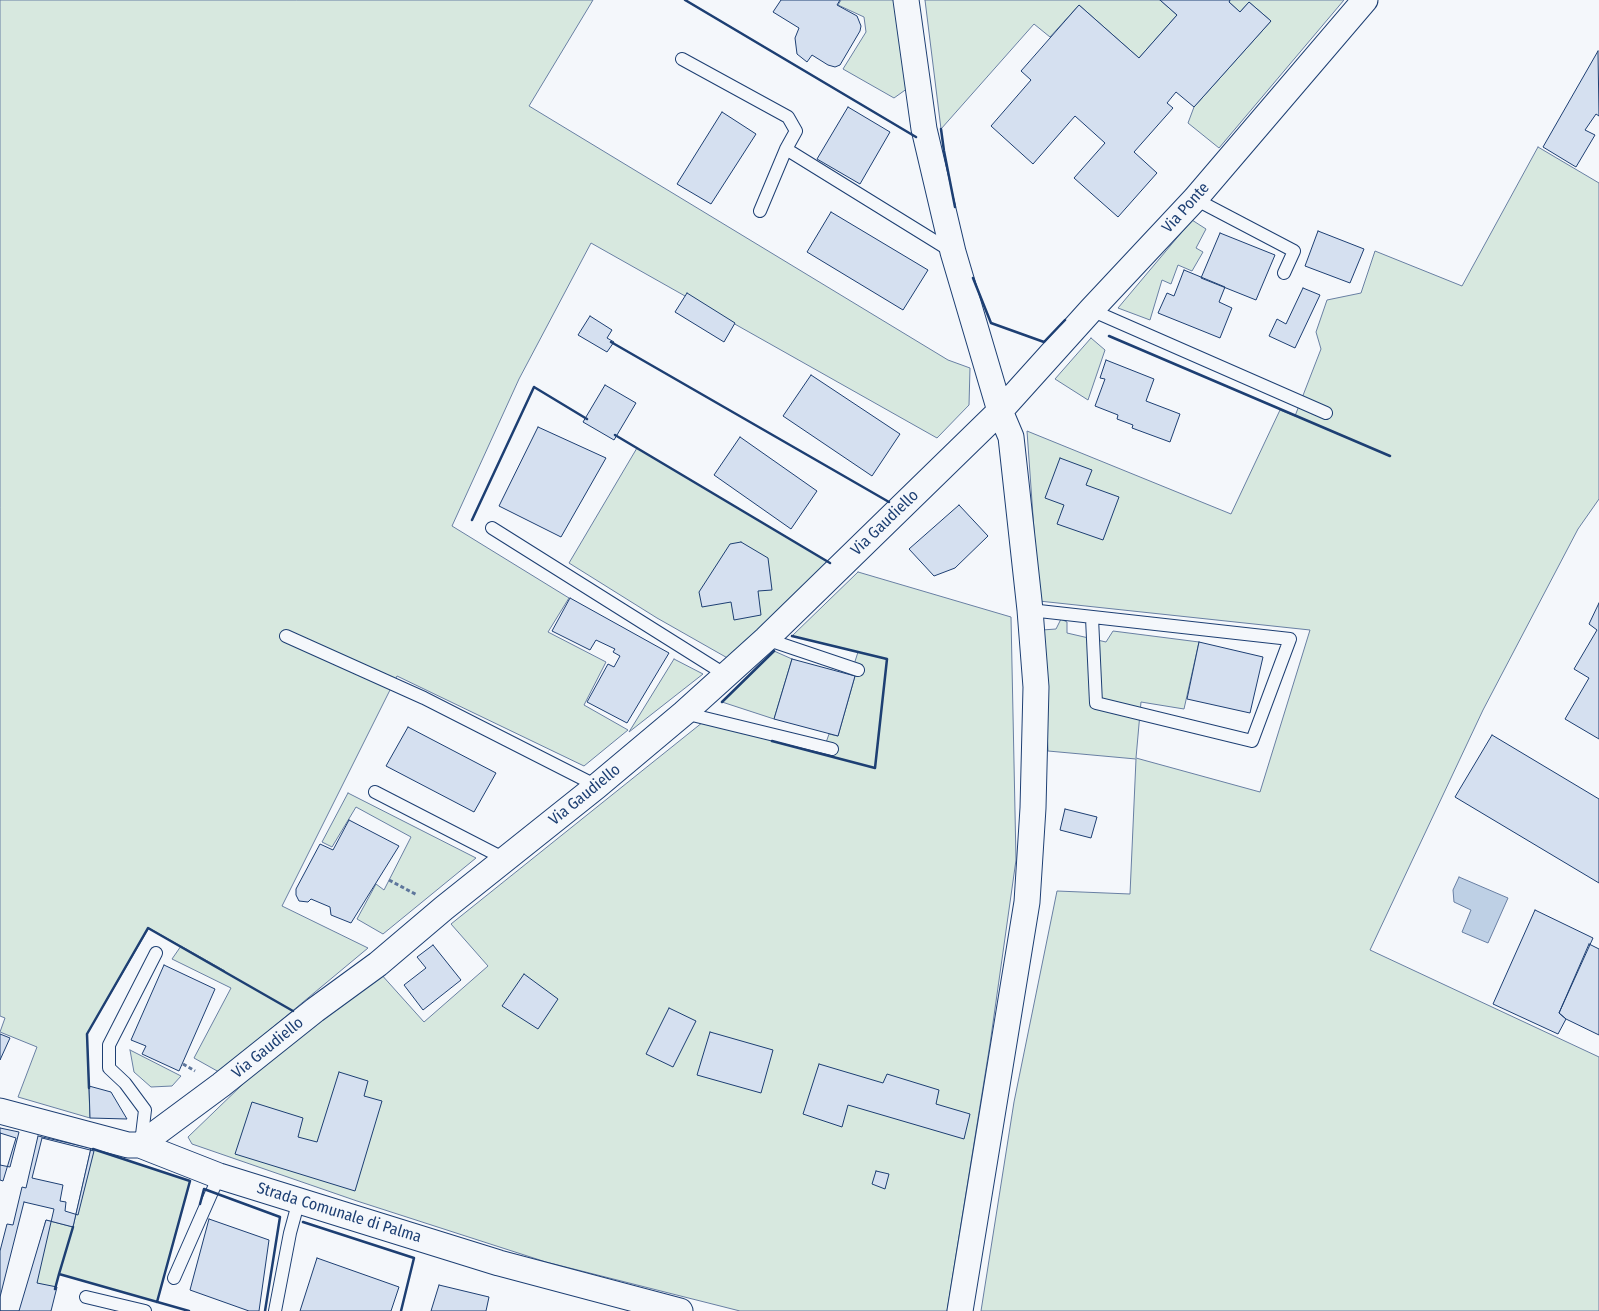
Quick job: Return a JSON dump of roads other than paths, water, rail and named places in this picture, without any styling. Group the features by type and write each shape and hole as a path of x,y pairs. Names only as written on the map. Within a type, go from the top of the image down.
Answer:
{"street":[{"path":"906,0 924,129 953,252 1000,411 1012,437 1036,687 1033,808 1027,902 960,1311"},
{"name":"Via Ponte","path":"1000,411 1195,199 1365,0"},
{"name":"Via Gaudiello","path":"140,1146 221,1085 315,1010 378,964 684,713 766,638 1000,411"},
{"name":"Strada Comunale di Palma","path":"0,1111 128,1145 140,1146 219,1176 498,1263 680,1311"}],"lane":[{"path":"682,59 788,117 796,131 786,149 760,211"},
{"path":"786,149 953,252"},
{"path":"1195,199 1294,250 1284,273"},
{"path":"1091,310 1326,413"},
{"path":"492,528 726,675"},
{"path":"1030,610 1290,639 1252,741 1096,704 1092,618"},
{"path":"286,636 424,698 597,786"},
{"path":"766,638 858,670"},
{"path":"684,713 832,749"},
{"path":"375,792 505,859"},
{"path":"140,1146 145,1110 125,1083 109,1068 109,1045 156,953"},
{"path":"174,1278 219,1176"},
{"path":"275,1311 290,1233 299,1200"},
{"path":"86,1297 145,1311"}],"water":[{"path":"1459,877 1508,898 1488,943 1462,932 1471,910 1454,902 1453,890"}]}
